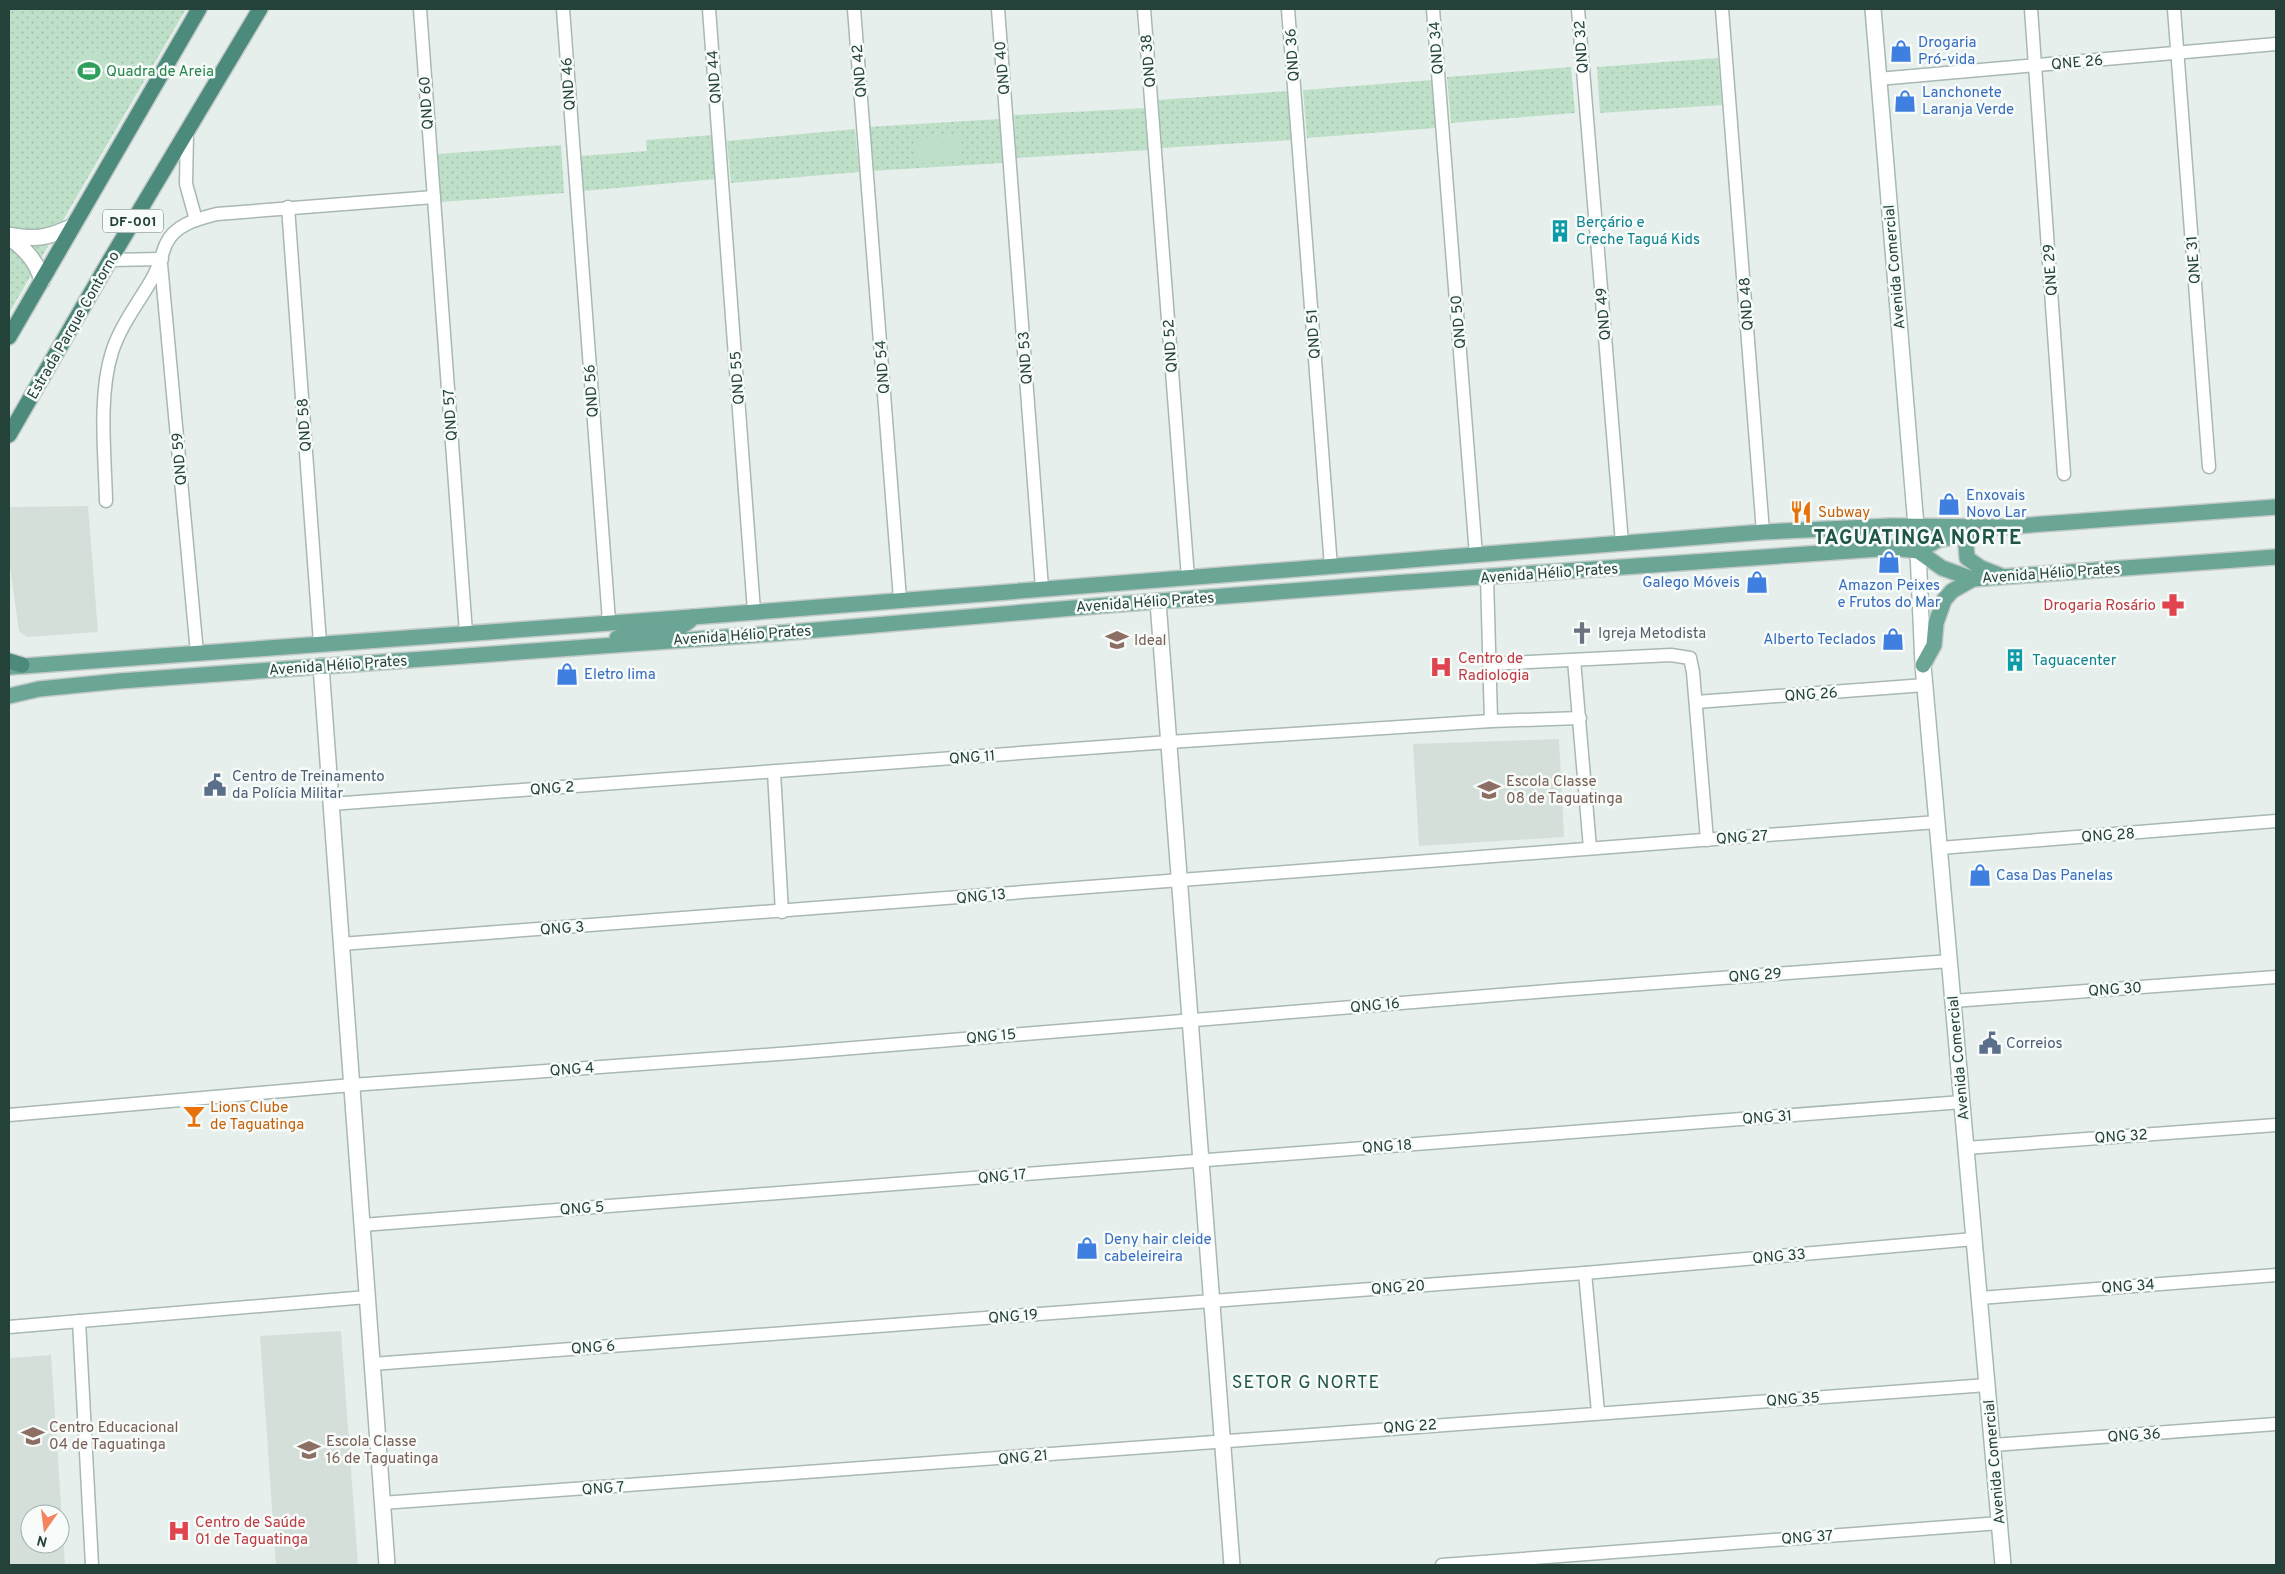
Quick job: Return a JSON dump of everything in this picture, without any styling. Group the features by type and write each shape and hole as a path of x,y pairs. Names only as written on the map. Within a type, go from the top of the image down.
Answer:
{"highway":[{"name":"DF-001","path":"9,337 199,9"},
{"name":"Estrada Parque Contorno","path":"9,435 110,260 260,9"}],"main road":[{"name":"Avenida Hélio Prates","path":"13,664 197,653 693,616 1763,532 1916,526 2002,527 2276,508"},
{"path":"1918,551 1938,540 2002,527"},
{"path":"1973,533 1966,544 1967,558 1981,568 2002,577"},
{"name":"Avenida Hélio Prates","path":"9,696 39,689 600,646 1108,604 1158,602 1893,548 1918,551 1942,568 1973,579 2276,557"},
{"path":"1486,577 1500,569 1513,566 1551,564 1555,562 1556,557 1550,549"},
{"path":"1108,604 1108,601 1114,597 1179,590 1186,586 1188,578"},
{"path":"1923,665 1934,644 1936,623 1944,600 1952,591 1973,579"},
{"path":"600,646 627,634 680,628 693,616"}],"street":[{"name":"QND 60","path":"420,9 434,197"},
{"name":"QND 46","path":"562,9 574,160"},
{"name":"QND 44","path":"709,9 720,146"},
{"name":"QND 42","path":"854,9 864,134"},
{"name":"QND 40","path":"998,9 1007,128"},
{"name":"QND 38","path":"1144,9 1152,114"},
{"name":"QND 36","path":"1288,9 1296,101"},
{"name":"QND 34","path":"1433,9 1439,88"},
{"name":"QND 32","path":"1578,9 1584,86"},
{"name":"QND 48","path":"1722,9 1763,532"},
{"name":"Avenida Comercial","path":"1874,9 1878,78 1916,526"},
{"name":"QNE 29","path":"2031,9 2064,474"},
{"name":"QNE 31","path":"2174,9 2209,466"},
{"name":"QNE 26","path":"1878,78 2276,44"},
{"name":"QND 49","path":"1584,86 1622,542"},
{"name":"QND 50","path":"1439,88 1476,555"},
{"name":"QND 51","path":"1296,101 1331,567"},
{"name":"QND 52","path":"1152,114 1188,578"},
{"name":"QND 53","path":"1007,128 1042,588"},
{"path":"187,131 186,184 196,220"},
{"name":"QND 54","path":"864,134 900,599"},
{"name":"QND 55","path":"720,146 754,611"},
{"name":"QND 56","path":"574,160 609,621"},
{"path":"106,501 104,411 109,362 114,345 161,261 166,243 174,232 196,220 217,214 434,197"},
{"name":"QND 57","path":"434,197 466,633"},
{"name":"QND 58","path":"288,207 320,643"},
{"path":"9,236 49,237 73,226"},
{"path":"9,236 32,258 42,281"},
{"path":"110,260 161,261"},
{"name":"QND 59","path":"161,261 197,653"},
{"name":"Avenida Comercial","path":"1918,551 1923,665 2003,1565"},
{"path":"1486,577 1491,721"},
{"path":"1158,602 1232,1565"},
{"path":"1489,664 1671,655 1688,656 1692,663 1707,840"},
{"path":"1574,660 1590,848"},
{"path":"320,666 387,1565"},
{"name":"QNG 26","path":"1696,702 1925,685"},
{"name":"QNG 11","path":"774,772 1169,742 1491,721 1580,718"},
{"path":"774,772 782,912"},
{"name":"QNG 2","path":"331,804 774,772"},
{"name":"QNG 28","path":"1940,848 2276,821"},
{"name":"QNG 27","path":"1547,852 1937,822"},
{"name":"QNG 13","path":"782,912 1179,879 1547,852"},
{"name":"QNG 3","path":"341,944 782,912"},
{"name":"QNG 29","path":"1560,990 1950,961"},
{"name":"QNG 30","path":"1953,1001 2276,977"},
{"name":"QNG 16","path":"1190,1020 1560,990"},
{"name":"QNG 15","path":"792,1053 1190,1020"},
{"name":"QNG 4","path":"9,1114 352,1085 792,1053"},
{"name":"QNG 31","path":"1572,1132 1962,1102"},
{"name":"QNG 32","path":"1966,1148 2276,1125"},
{"name":"QNG 18","path":"1201,1160 1572,1132"},
{"name":"QNG 17","path":"802,1192 1201,1160"},
{"name":"QNG 5","path":"362,1225 802,1192"},
{"name":"QNG 33","path":"1585,1273 1974,1239"},
{"path":"1585,1273 1598,1412"},
{"name":"QNG 20","path":"1212,1300 1585,1273"},
{"name":"QNG 34","path":"1980,1298 2276,1275"},
{"path":"9,1327 367,1298"},
{"name":"QNG 19","path":"814,1331 1212,1300"},
{"path":"79,1321 92,1565"},
{"name":"QNG 6","path":"372,1364 814,1331"},
{"name":"QNG 35","path":"1598,1412 1987,1385"},
{"name":"QNG 22","path":"1222,1440 1598,1412"},
{"name":"QNG 36","path":"1993,1445 2276,1424"},
{"name":"QNG 21","path":"824,1473 1222,1440"},
{"name":"QNG 7","path":"382,1503 824,1473"},
{"name":"QNG 37","path":"1442,1565 2000,1523"}],"shaded area":[{"path":"88,506 98,632 27,637 19,631 9,560 9,507"},
{"name":"Escola Classe 08 de Taguatinga","path":"1559,739 1564,837 1419,846 1413,744"},
{"name":"Escola Classe 16 de Taguatinga","path":"341,1331 358,1565 276,1565 260,1336"},
{"name":"Centro Educacional 04 de Taguatinga","path":"51,1355 61,1504 20,1504 20,1554 64,1554 65,1565 9,1565 9,1358"}],"green space":[{"path":"9,9 186,9 9,313"},
{"name":"Quadra de Areia","path":"90,51 106,60 87,91 72,81"},
{"path":"1718,58 1722,105 1600,113 1597,67"},
{"path":"1571,67 1575,113 1451,123 1447,77"},
{"path":"1432,80 1436,128 1307,138 1303,90"},
{"path":"1289,91 1293,140 1160,148 1157,100"},
{"path":"1147,108 1150,150 1016,158 1014,115"},
{"path":"1000,119 1003,163 870,171 867,127"},
{"path":"855,129 859,172 731,183 727,141"},
{"path":"713,135 717,179 583,191 580,156 647,151 646,140"},
{"path":"961,136 962,161 916,163 914,138"},
{"path":"561,145 564,193 441,202 437,154"}],"place":[{"name":"Drogaria Pró-vida","path":"1901,51"},
{"name":"Quadra de Areia","path":"89,71"},
{"name":"Lanchonete Laranja Verde","path":"1905,101"},
{"name":"Berçário e Creche Taguá Kids","path":"1560,231"},
{"name":"Enxovais Novo Lar","path":"1949,504"},
{"name":"Subway","path":"1801,512"},
{"name":"Amazon Peixes e Frutos do Mar","path":"1889,562"},
{"name":"Galego Móveis","path":"1757,582"},
{"name":"Drogaria Rosário","path":"2173,605"},
{"name":"Igreja Metodista","path":"1582,633"},
{"name":"Alberto Teclados","path":"1893,639"},
{"name":"Ideal","path":"1117,640"},
{"name":"Taguacenter","path":"2015,660"},
{"name":"Centro de Radiologia","path":"1441,667"},
{"name":"Eletro lima","path":"567,674"},
{"name":"Centro de Treinamento da Polícia Militar","path":"215,785"},
{"name":"Escola Classe 08 de Taguatinga","path":"1489,790"},
{"name":"Casa Das Panelas","path":"1980,875"},
{"name":"Correios","path":"1990,1043"},
{"name":"Lions Clube de Taguatinga","path":"194,1116"},
{"name":"Deny hair cleide cabeleireira","path":"1087,1248"},
{"name":"Centro Educacional 04 de Taguatinga","path":"33,1436"},
{"name":"Escola Classe 16 de Taguatinga","path":"309,1450"},
{"name":"Centro de Saúde 01 de Taguatinga","path":"179,1531"}],"district":[{"name":"TAGUATINGA NORTE","path":"1918,537"},
{"name":"SETOR G NORTE","path":"1306,1382"}]}
